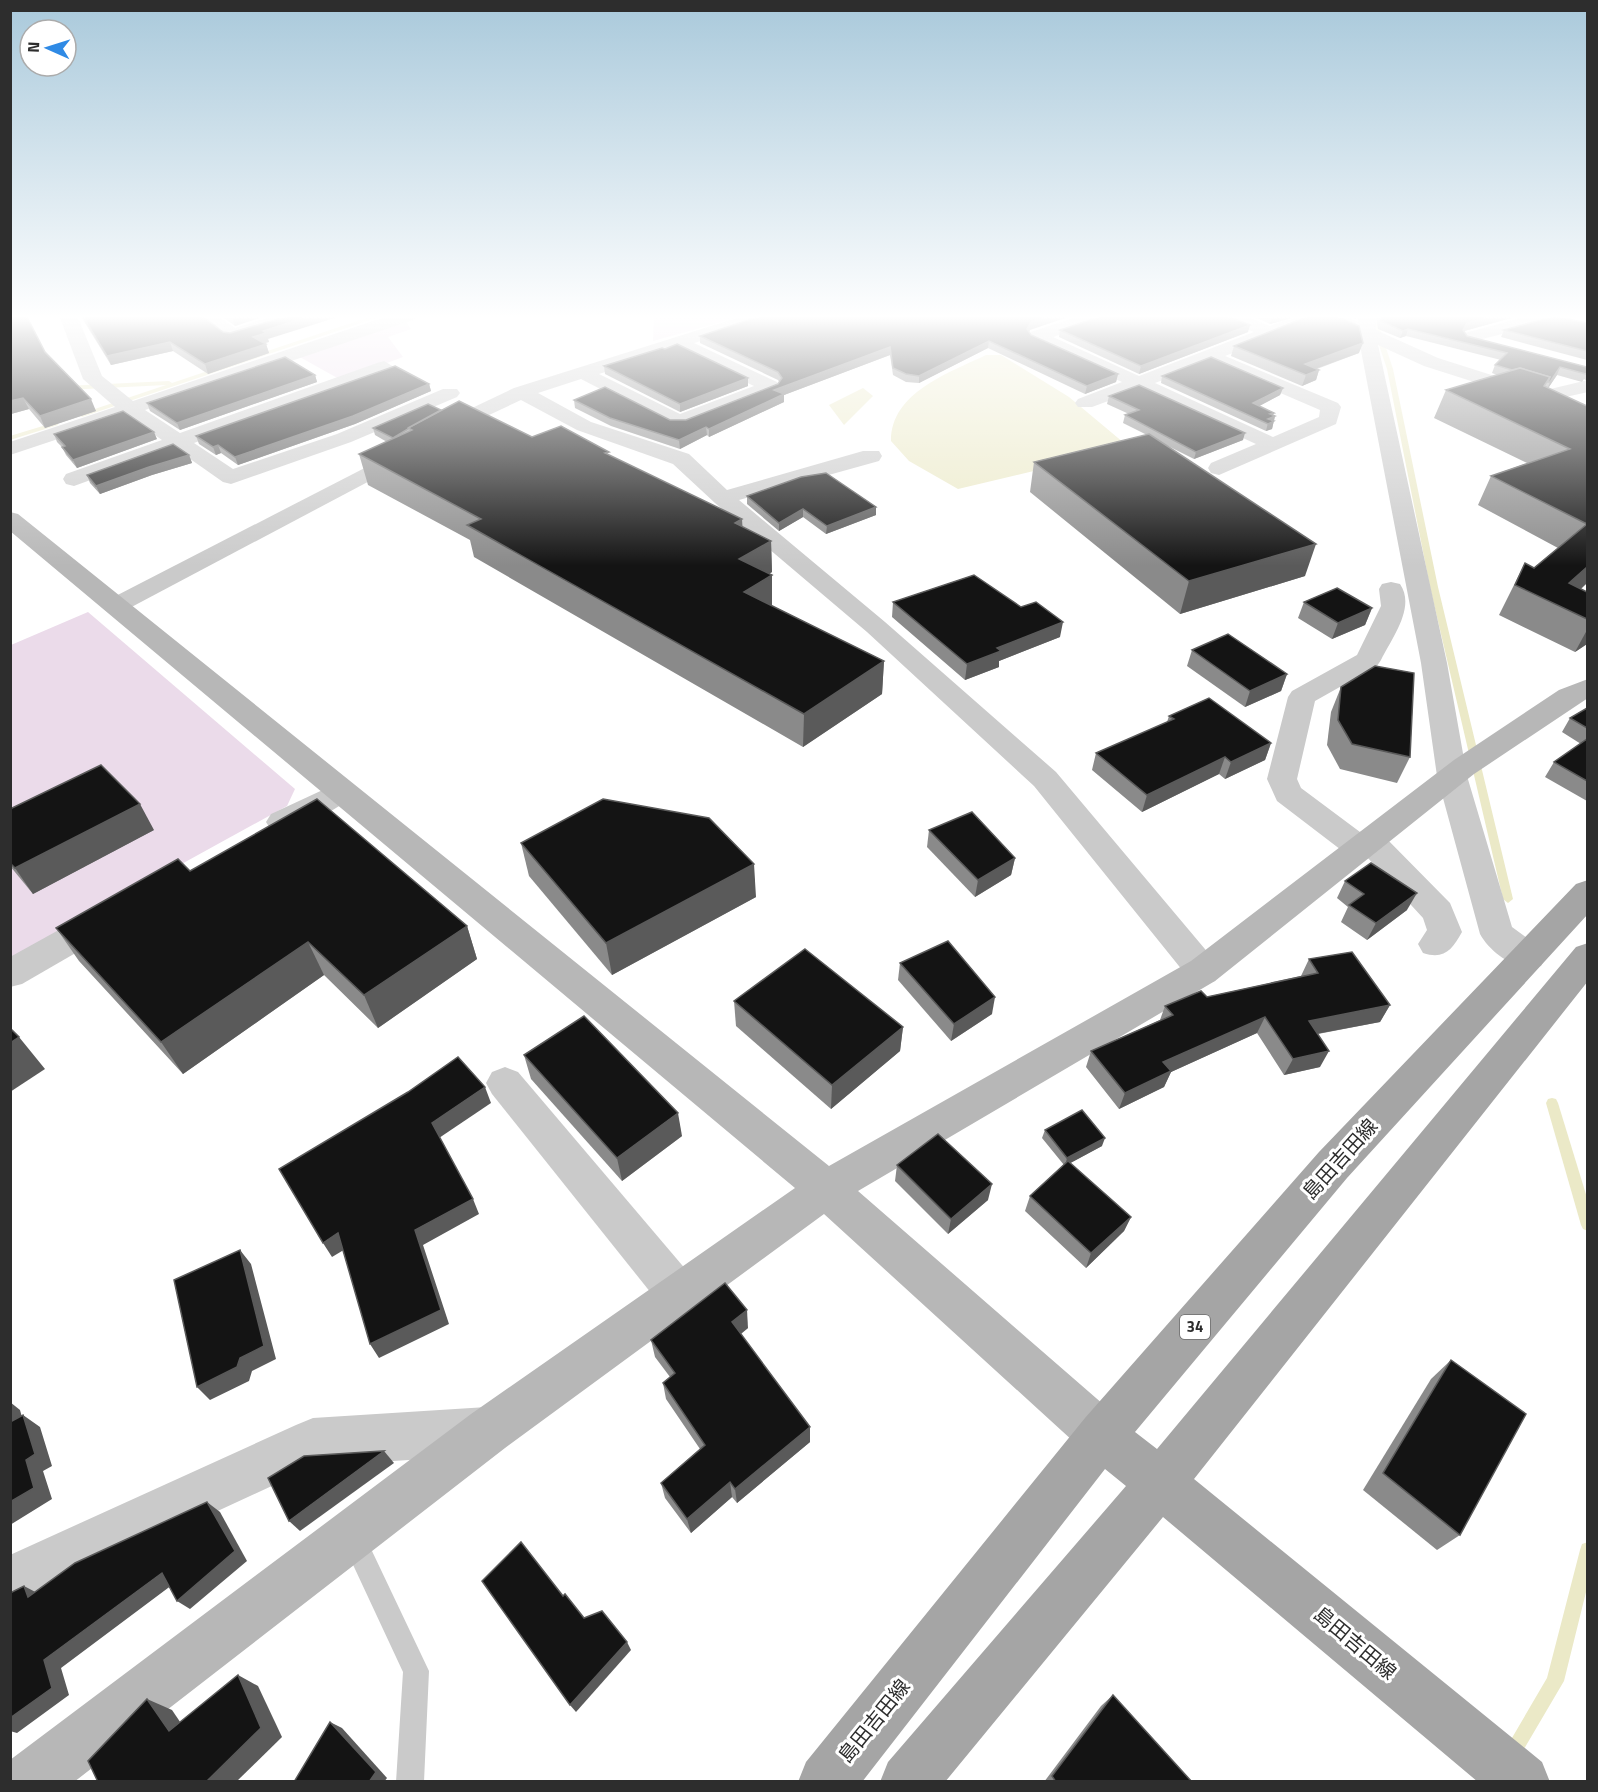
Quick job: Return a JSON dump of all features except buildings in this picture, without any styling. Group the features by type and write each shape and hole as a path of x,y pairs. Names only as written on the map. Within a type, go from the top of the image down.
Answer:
{"main road":[{"name":"島田吉田線","path":"826,1782 1102,1435 1333,1165 1529,957 1587,892"},
{"path":"908,1782 1161,1482 1587,956"},
{"name":"島田吉田線","path":"1102,1435 1522,1782"}],"street":[{"path":"10,449 112,399"},
{"path":"117,399 231,477 374,450"},
{"path":"74,479 299,399"},
{"path":"115,606 374,450 442,399"},
{"path":"426,438 507,399"},
{"path":"533,399 584,426 681,459 723,498 876,627 1045,778 1203,971"},
{"path":"633,399 679,422 738,399"},
{"path":"1085,402 1094,399"},
{"path":"1173,399 1272,444"},
{"path":"1219,468 1329,420 1331,407 1311,399"},
{"path":"1383,399 1434,663 1497,934 1529,957"},
{"path":"1543,399 1587,416"},
{"path":"723,498 871,456"},
{"path":"10,519 826,1188 1102,1435"},
{"path":"1391,589 1394,606 1368,660 1302,697 1282,779 1288,794 1365,844 1438,912 1445,932 1435,944"},
{"path":"28,1782 488,1431 826,1188 1203,971 1458,772 1569,696 1587,687"},
{"path":"252,838 342,791"},
{"path":"10,974 131,906"},
{"path":"505,1083 678,1293"},
{"path":"10,1582 313,1442 488,1431"}],"lane":[{"path":"351,1535 416,1671 410,1782"}],"shaded area":[{"path":"842,399 870,399 844,425 829,405"},
{"path":"910,399 1071,399 1130,448 958,489 909,461 891,441 894,424 901,409"},
{"path":"88,612 295,789 287,806 11,958 11,645"}],"waterway":[{"path":"82,415 131,399"},
{"path":"1396,399 1434,587 1508,899"},
{"path":"10,438 56,424"},
{"path":"1552,1103 1588,1225"},
{"path":"1511,1755 1555,1681 1588,1550"}]}
